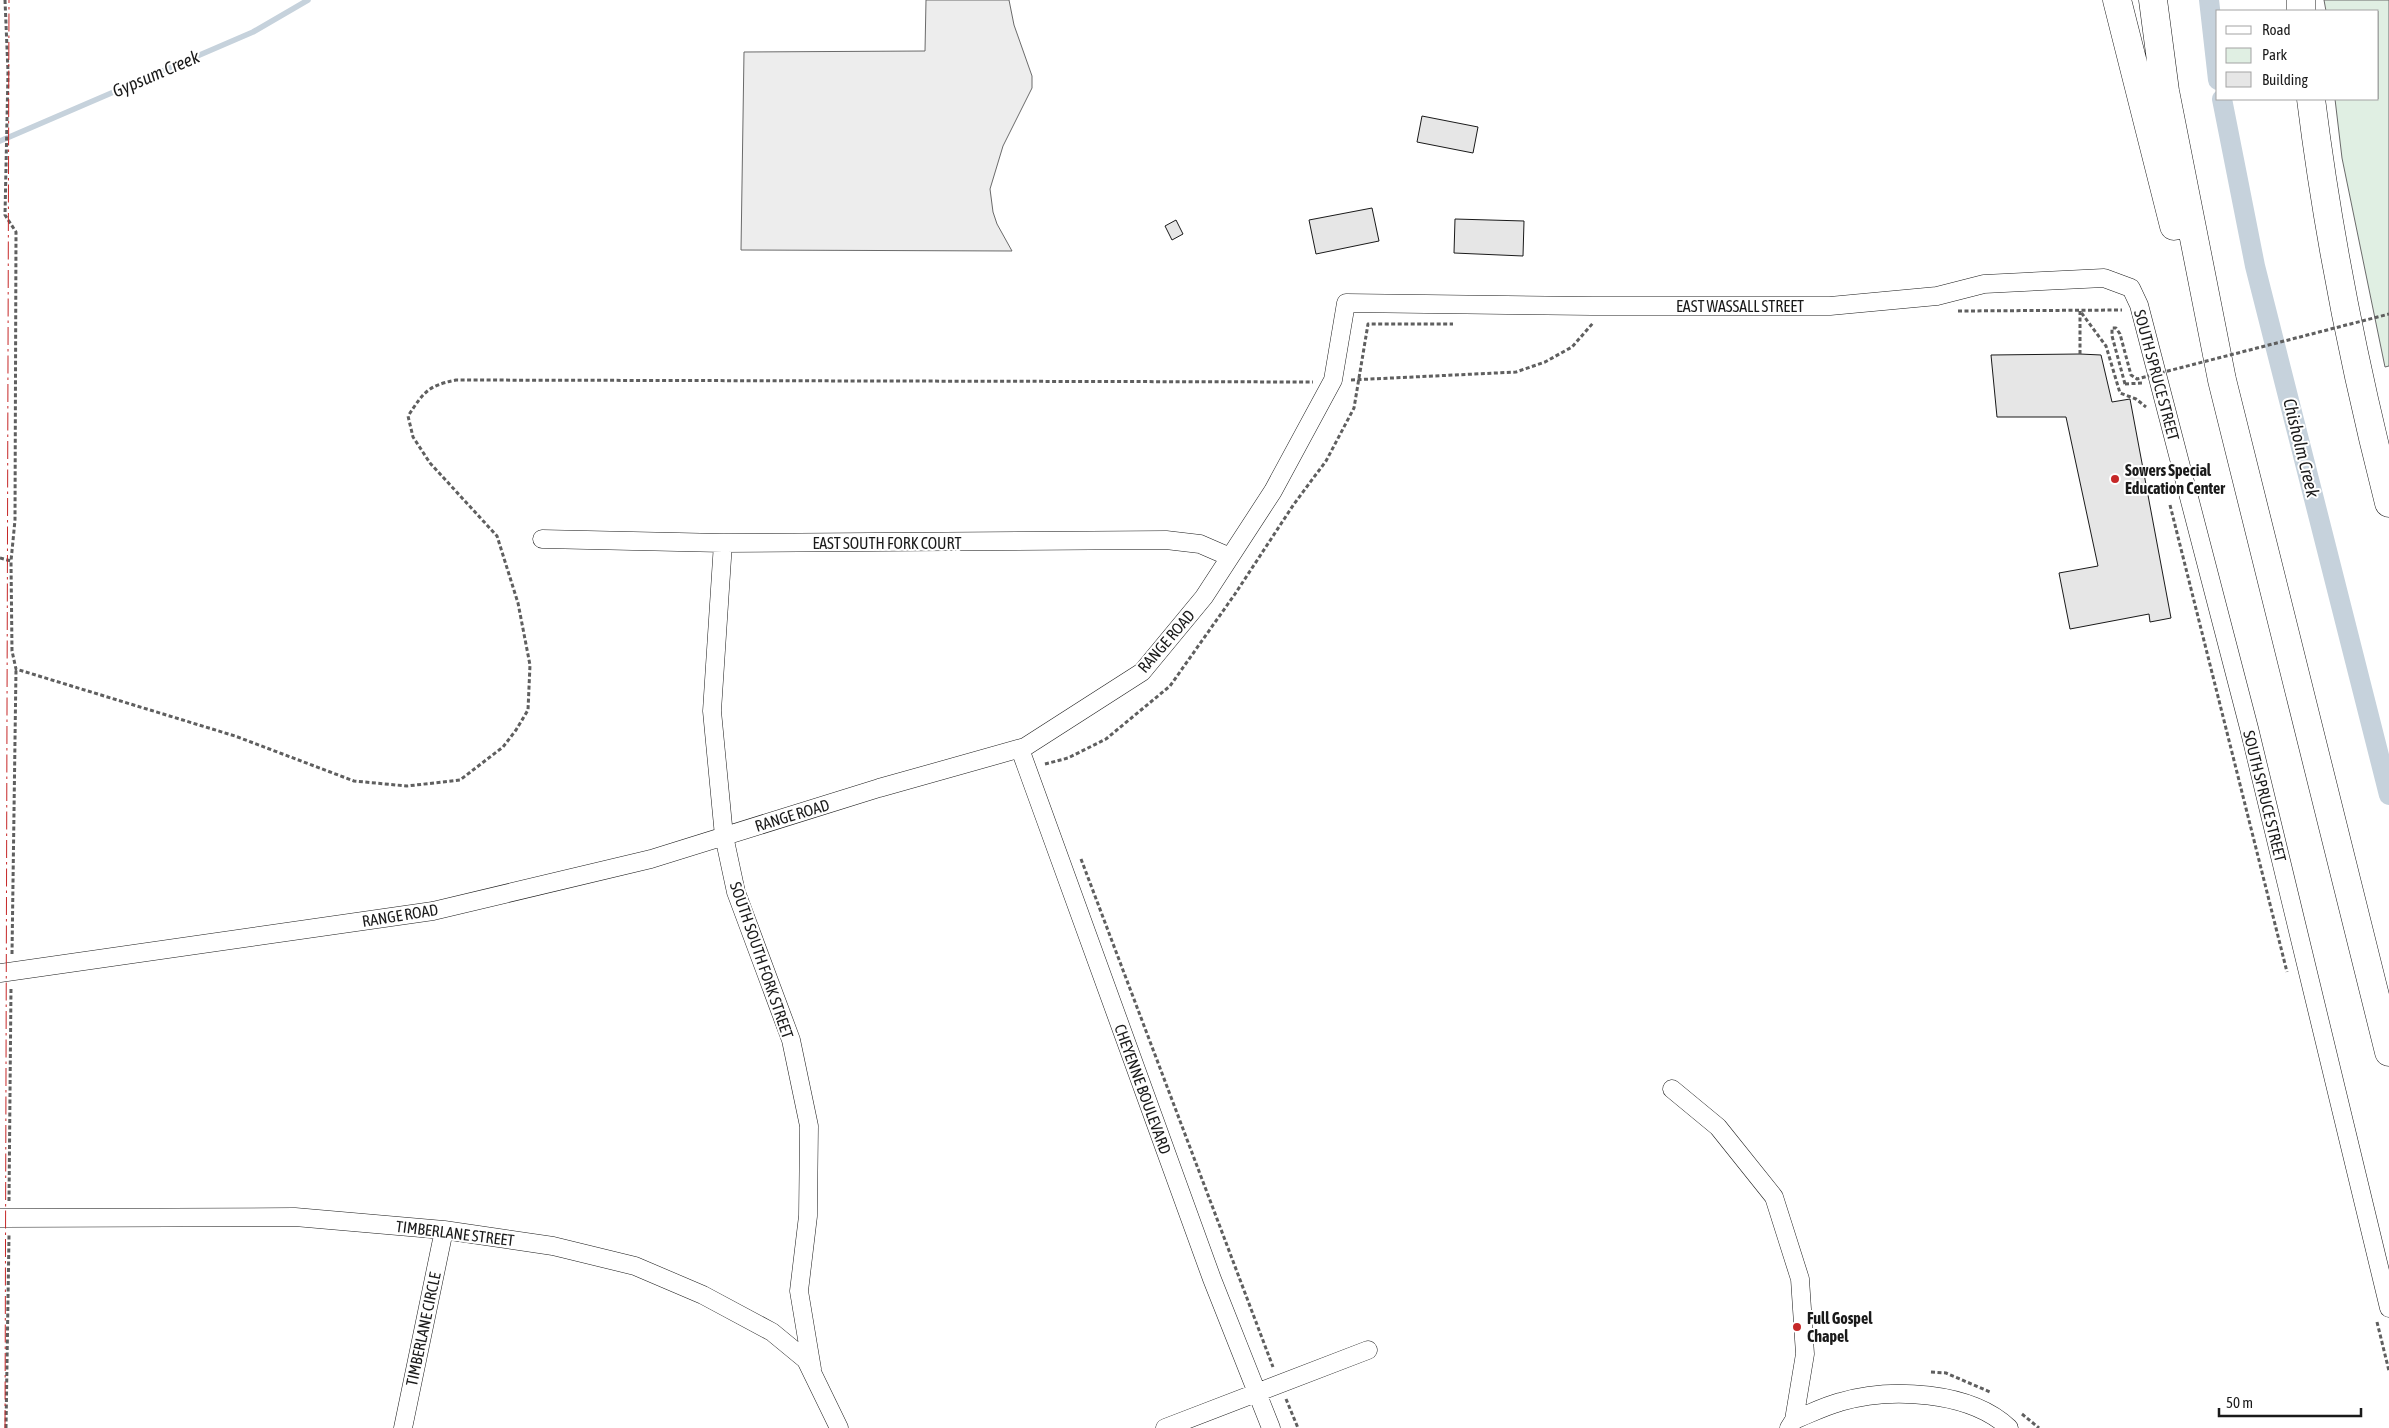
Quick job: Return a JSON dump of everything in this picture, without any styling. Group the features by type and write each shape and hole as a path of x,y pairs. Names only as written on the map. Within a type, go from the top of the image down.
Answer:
{"highway":[{"path":"2117,0 2192,295 2222,380"},
{"path":"2153,0 2165,91 2222,380 2389,1052"},
{"path":"2311,100 2345,312 2373,441 2389,503"}],"street":[{"name":"EAST WASSALL STREET","path":"1346,303 1596,313 1830,306 1937,296 1984,284 2104,278 2131,288"},
{"name":"SOUTH SPRUCE STREET","path":"2131,288 2139,305 2249,728 2382,1312"},
{"name":"RANGE ROAD","path":"6,972 433,911 651,859 879,788 1020,749 1142,672 1204,597 1273,491 1333,380 1346,303"},
{"name":"EAST SOUTH FORK COURT","path":"542,539 723,543 1166,540 1200,544 1230,557"},
{"name":"SOUTH SOUTH FORK STREET","path":"723,543 712,711 724,836 736,892 791,1040 809,1126 808,1216 799,1291 813,1374"},
{"name":"CHEYENNE BOULEVARD","path":"1020,749 1212,1279 1271,1428"},
{"path":"1672,1090 1718,1127 1774,1197 1800,1279 1805,1354 1792,1424"},
{"name":"TIMBERLANE STREET","path":"4,1218 295,1217 444,1230 553,1246 635,1266 704,1295 772,1332 806,1360 839,1428"},
{"name":"TIMBERLANE CIRCLE","path":"403,1428 444,1230"},
{"path":"1165,1428 1368,1350"},
{"path":"1792,1424 1841,1401 1921,1393 1959,1402 2000,1419 2009,1428"}],"path":[{"path":"5,0 8,72 5,215 16,232 15,520 11,561 12,651 16,669 6,972 4,1218 6,1428"},
{"path":"1950,310 2124,310 2126,319"},
{"path":"2080,311 2080,354"},
{"path":"2080,311 2106,346 2120,393 2146,405 2148,415"},
{"path":"16,669 235,736 354,781 407,786 460,780 503,748 516,730 528,710 530,665 518,603 497,536 430,462 413,437 408,416 421,397 436,384 456,380 1294,383 1516,372 1545,362 1572,347 1593,325 1596,313"},
{"path":"1593,325 1596,313"},
{"path":"2139,373 2143,383 2125,384 2112,336 2112,328 2116,328 2120,334 2131,375 2137,379 2389,314"},
{"path":"1048,774 1045,764 1068,758 1106,739 1170,686 1235,594 1294,504 1326,461 1354,408 1368,324 1456,324"},
{"path":"1583,325 1593,325"},
{"path":"2169,499 2289,978"},
{"path":"0,558 11,561"},
{"path":"1079,854 1298,1428"},
{"path":"2382,1312 2389,1372"}],"green space":[{"path":"2324,0 2389,0 2389,366 2385,367 2342,158 2335,100 2379,100 2379,10 2326,10"}],"shaded area":[{"path":"926,0 1009,0 1014,25 1032,76 1032,88 1003,146 990,189 993,212 997,224 1012,251 741,250 744,52 925,51"}],"building":[{"path":"1422,116 1478,127 1473,153 1417,142"},
{"path":"1372,208 1379,241 1316,254 1309,220"},
{"path":"1455,219 1524,221 1523,256 1454,253"},
{"path":"1176,220 1183,234 1172,240 1165,226"},
{"path":"1991,355 2101,355 2112,402 2130,399 2171,618 2150,622 2149,614 2070,629 2059,573 2098,566 2066,417 1997,417"}],"waterway":[{"name":"Gypsum Creek","path":"0,141 253,32 308,0"},
{"name":"Chisholm Creek","path":"2209,0 2216,62"},
{"name":"Chisholm Creek","path":"2222,100 2255,266 2389,795"}],"power":[{"path":"5,1428 9,0"}],"place":[{"name":"Sowers Special Education Center","path":"2115,479"},
{"name":"Full Gospel Chapel","path":"1797,1327"}]}
